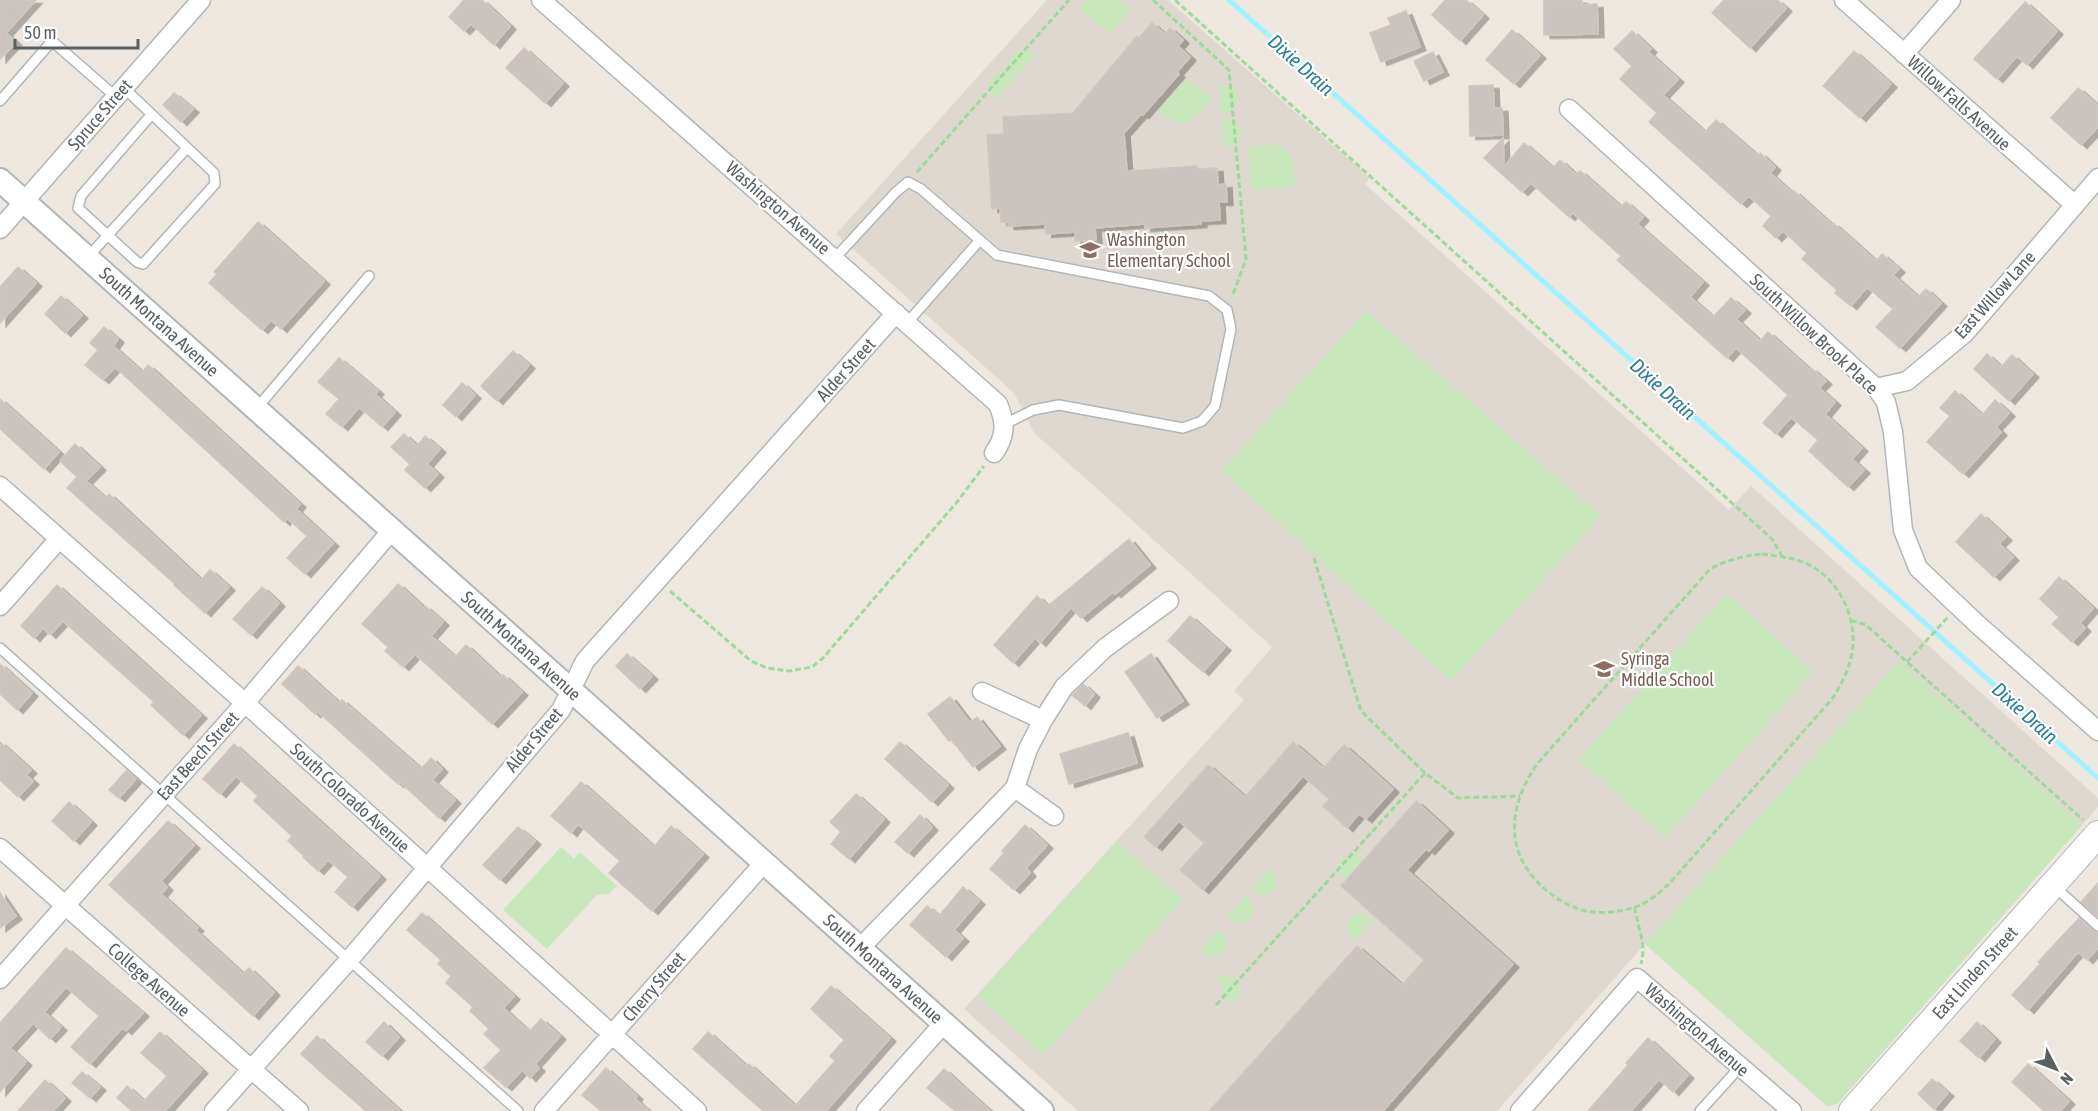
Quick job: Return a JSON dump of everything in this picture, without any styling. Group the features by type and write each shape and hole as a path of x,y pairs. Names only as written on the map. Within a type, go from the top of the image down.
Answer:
{"main road":[{"name":"East Linden Street","path":"1852,1111 2053,885 2094,830"}],"street":[{"name":"Spruce Street","path":"0,229 201,0"},
{"name":"Washington Avenue","path":"541,0 998,404 1005,424"},
{"name":"Willow Falls Avenue","path":"1844,0 2075,205"},
{"path":"1904,54 1951,0"},
{"name":"South Willow Brook Place","path":"1569,109 1876,388 1886,402 1893,432 1903,531 1918,568 1976,623 2098,731"},
{"name":"East Willow Lane","path":"1876,388 1906,381 1965,333 2098,178"},
{"name":"South Montana Avenue","path":"0,180 1042,1111"},
{"name":"Alder Street","path":"214,1111 349,960 561,710 585,661 902,318"},
{"path":"994,453 1004,435 1005,424"},
{"name":"South Colorado Avenue","path":"0,486 245,703 697,1111"},
{"name":"East Beech Street","path":"0,979 245,703 392,530"},
{"path":"0,606 59,539"},
{"path":"860,948 1015,788 1028,749 1064,687 1106,648 1168,602"},
{"path":"982,692 1043,720"},
{"path":"1015,788 1054,816"},
{"name":"College Avenue","path":"0,848 299,1111"},
{"name":"Cherry Street","path":"544,1111 764,863"},
{"name":"Washington Avenue","path":"1520,1111 1637,978 1791,1111"},
{"path":"871,1109 944,1023"}],"lane":[{"path":"0,101 52,41 151,115 214,172 215,184 143,264 137,262 78,208 81,196 151,115"},
{"path":"87,258 187,148"},
{"path":"835,258 896,192 908,183 921,189 997,255 1209,297 1227,310 1231,329 1215,406 1202,421 1183,428 1059,405 1042,407 1005,424"},
{"path":"902,318 980,240"},
{"path":"256,409 369,276"},
{"path":"0,648 518,1111"},
{"path":"2053,885 2098,926"},
{"path":"1700,1111 1740,1067"}],"path":[{"path":"908,183 1070,0"},
{"path":"1153,0 1229,70 1246,259 1227,310"},
{"path":"1175,0 1772,539 1782,556"},
{"path":"658,580 751,661 767,668 789,671 812,667 823,658 949,511 994,453"},
{"path":"1762,554 1782,556 1803,562 1819,570 1833,583 1851,620 1852,655 1844,679 1832,699 1669,884 1654,897 1635,907 1594,912 1576,909 1557,898 1528,871 1519,855 1515,837 1515,819 1527,778 1710,569 1726,561 1762,554"},
{"path":"1314,558 1361,711 1425,773 1458,798 1520,796"},
{"path":"1851,620 1866,625 2094,830"},
{"path":"1907,662 1945,621"},
{"path":"1216,1005 1425,773"},
{"path":"1635,907 1636,922 1645,950 1637,978"}],"shaded area":[{"name":"Syringa Middle School","path":"1047,0 1168,0 1370,178 1365,184 1729,510 1751,486 2098,798 2098,807 1837,1104 1827,1106 1645,944 1497,1111 1078,1111 964,1009 1244,700 1234,691 1272,647 1034,433 1014,393 836,234"}],"green space":[{"path":"1088,0 1120,0 1131,10 1110,34 1080,9"},
{"path":"1024,50 1035,55 996,100 989,89 990,80 1000,72 1011,74 1010,58 1015,52"},
{"path":"1188,78 1212,99 1188,122 1175,122 1159,111"},
{"path":"1219,84 1232,86 1237,94 1237,104 1231,111 1221,114"},
{"path":"1222,118 1235,120 1241,131 1240,138 1231,146 1224,147"},
{"path":"1275,144 1287,151 1290,156 1294,167 1295,187 1251,190 1248,147"},
{"path":"1366,311 1601,516 1451,681 1222,470"},
{"path":"1727,594 1813,672 1665,838 1579,759"},
{"path":"1899,661 2082,825 1837,1104 1827,1106 1645,944"},
{"path":"1117,841 1183,900 1043,1055 978,996"},
{"path":"561,847 574,859 580,852 617,886 609,894 597,895 547,949 503,910"},
{"path":"1355,853 1366,859 1346,881 1342,876 1340,864 1343,858"},
{"path":"1270,868 1277,878 1274,891 1262,896 1250,890"},
{"path":"1246,895 1253,906 1252,915 1244,922 1235,922 1227,917"},
{"path":"1363,913 1374,918 1355,941 1348,931 1348,925 1354,915"},
{"path":"1220,929 1227,940 1225,949 1218,956 1209,956 1200,951"},
{"path":"1222,975 1234,977 1240,985 1240,994 1231,1004 1216,979"}],"building":[{"path":"0,0 36,0 6,33 16,42 0,59"},
{"path":"464,0 482,0 510,26 494,45 471,24 464,31 449,17"},
{"path":"1445,0 1466,0 1483,15 1460,41 1432,15"},
{"path":"1544,0 1582,0 1582,5 1597,4 1598,34 1544,35"},
{"path":"1724,0 1777,0 1786,8 1750,48 1712,13"},
{"path":"2025,2 2057,31 2027,65 2017,56 1997,79 1974,59"},
{"path":"1406,11 1420,47 1381,62 1370,33 1391,25 1388,18"},
{"name":"Washington Elementary School","path":"1152,23 1165,34 1170,28 1183,40 1178,46 1190,57 1177,72 1179,74 1124,133 1127,171 1197,166 1197,169 1217,168 1218,185 1226,184 1227,202 1219,202 1220,220 1201,221 1201,224 1145,228 1145,224 1095,228 1096,240 1075,241 1075,232 1046,234 1045,224 1008,226 1008,222 1001,222 1000,208 992,209 987,135 1004,134 1003,117 1073,113 1137,36 1139,38"},
{"path":"1512,30 1540,55 1514,84 1486,60"},
{"path":"1632,31 1651,49 1648,52 1678,79 1663,95 1705,132 1716,120 1758,156 1760,153 1775,167 1770,173 1792,193 1794,191 1876,261 1882,254 1899,269 1893,275 1918,297 1926,289 1941,303 1900,348 1876,327 1893,309 1867,287 1851,306 1835,293 1837,290 1802,259 1807,253 1783,231 1776,238 1763,226 1771,216 1749,196 1741,204 1649,122 1657,113 1620,79 1632,66 1614,49"},
{"path":"524,48 563,83 545,103 506,68"},
{"path":"1854,51 1891,84 1860,118 1823,86"},
{"path":"1433,52 1443,72 1424,81 1414,61"},
{"path":"1493,85 1494,108 1502,108 1503,135 1470,136 1469,86"},
{"path":"2078,88 2098,106 2098,127 2081,145 2051,118"},
{"path":"174,93 193,109 181,122 163,105"},
{"path":"1503,138 1504,167 1524,143 1553,168 1560,160 1576,175 1580,171 1621,207 1626,202 1643,217 1637,224 1703,282 1690,297 1713,317 1731,298 1745,310 1736,319 1760,341 1768,332 1810,370 1811,368 1826,381 1819,388 1835,402 1825,414 1862,448 1852,459 1864,470 1848,487 1809,451 1818,440 1791,417 1776,434 1763,423 1788,395 1736,348 1727,358 1617,260 1621,256 1573,213 1569,217 1531,183 1522,192 1484,158"},
{"path":"258,222 324,281 281,329 271,320 262,330 209,283 217,274 214,272"},
{"path":"18,267 36,283 0,323 0,287"},
{"path":"61,296 82,315 65,333 45,314"},
{"path":"104,327 118,339 113,346 142,372 148,365 300,504 296,509 333,543 305,574 287,558 307,536 287,518 284,522 115,367 103,380 85,365 98,350 90,343"},
{"path":"513,351 529,365 497,401 481,386"},
{"path":"1987,354 2001,367 2012,355 2033,374 2009,401 1974,369"},
{"path":"339,358 378,391 375,394 395,412 382,427 359,407 342,427 326,414 339,399 318,382"},
{"path":"462,383 475,395 456,417 443,405"},
{"path":"1955,391 1982,415 1995,400 2009,413 1996,427 2001,432 1963,474 1927,442 1950,416 1940,408"},
{"path":"0,399 59,452 44,469 0,429"},
{"path":"404,434 417,446 425,436 440,449 427,464 438,474 425,488 405,470 410,464 391,447"},
{"path":"75,444 100,467 86,481 105,498 109,494 201,580 210,570 229,587 205,613 67,488 77,477 60,461"},
{"path":"1981,514 2006,537 1999,544 2013,557 1994,577 1956,542"},
{"path":"1129,539 1150,565 1115,594 1113,592 1081,618 1071,607 1040,643 1035,638 1013,663 994,645 1037,596 1048,606"},
{"path":"2059,577 2093,608 2080,623 2085,628 2072,642 2052,624 2059,617 2040,599"},
{"path":"398,584 443,622 431,636 455,657 466,645 501,678 503,675 522,692 492,724 415,654 403,667 385,651 388,647 362,624"},
{"path":"57,585 201,715 183,735 151,705 154,702 63,621 50,635 43,628 34,638 21,626"},
{"path":"262,587 279,603 251,635 233,619"},
{"path":"1190,616 1225,647 1203,672 1168,641"},
{"path":"627,654 652,676 640,689 616,666"},
{"path":"1151,654 1183,701 1157,718 1125,672"},
{"path":"0,664 32,693 17,710 0,694"},
{"path":"298,666 339,703 342,700 421,769 431,758 442,769 432,780 455,800 439,818 317,711 315,714 282,684"},
{"path":"1083,684 1094,694 1085,706 1072,695"},
{"path":"950,697 970,723 977,717 1000,746 973,767 928,714"},
{"path":"1128,733 1137,763 1069,784 1060,754"},
{"path":"0,742 31,770 26,775 33,781 18,797 0,780"},
{"path":"900,742 948,785 932,802 885,759"},
{"path":"1293,742 1323,768 1344,745 1393,789 1366,819 1359,814 1347,828 1323,806 1329,799 1303,776 1203,890 1180,870 1204,843 1179,821 1156,847 1144,837 1208,765 1245,797"},
{"path":"234,744 380,876 352,907 335,892 348,877 328,860 318,871 288,841 292,836 254,801 258,796 236,776 220,794 203,779"},
{"path":"127,770 136,779 119,798 109,790"},
{"path":"581,782 654,847 671,826 703,854 652,911 609,873 620,861 578,824 571,833 551,816"},
{"path":"856,794 884,819 849,859 831,844 841,832 830,822"},
{"path":"1416,801 1448,830 1407,870 1513,964 1383,1111 1209,1111 1357,946 1402,985 1424,960 1341,886"},
{"path":"69,802 91,822 74,841 52,821"},
{"path":"920,815 932,827 908,853 895,842"},
{"path":"168,821 194,845 161,881 167,887 161,894 198,928 195,930 243,974 249,968 274,992 253,1016 109,885"},
{"path":"1025,825 1047,845 1026,868 1030,873 1014,890 990,869 1004,853 1002,851"},
{"path":"518,827 535,841 500,880 483,865"},
{"path":"2098,883 2098,917 2081,902"},
{"path":"963,887 979,901 954,930 963,938 946,957 910,925 927,906 939,916"},
{"path":"0,893 16,916 0,928"},
{"path":"422,913 514,996 503,1008 525,1028 530,1031 541,1019 560,1036 535,1064 539,1068 530,1078 522,1070 506,1087 484,1068 501,1050 484,1034 489,1029 470,1011 473,1007 446,983 451,976 438,964 441,960 407,930"},
{"path":"2079,918 2098,933 2098,948 2087,960 2078,952 2028,1010 2012,995 2040,964 2038,962"},
{"path":"66,948 143,1013 126,1031 122,1028 90,1064 71,1047 99,1016 66,987 44,1012 61,1027 50,1039 33,1023 10,1048 26,1062 0,1092 0,1023"},
{"path":"831,986 890,1038 826,1111 763,1111 693,1049 708,1032 746,1066 749,1064 795,1106 835,1061 830,1056 844,1040 811,1009"},
{"path":"384,1022 399,1037 382,1056 366,1042"},
{"path":"1977,1022 1995,1039 1979,1058 1960,1041"},
{"path":"160,1032 202,1070 165,1111 132,1111 117,1098 127,1086 144,1101 167,1076 141,1053"},
{"path":"317,1036 400,1111 366,1111 323,1074 301,1054"},
{"path":"1648,1038 1688,1075 1673,1092 1659,1079 1631,1111 1588,1111 1628,1065 1626,1063"},
{"path":"2028,1064 2069,1101 2060,1111 2044,1111 2012,1082"},
{"path":"606,1068 637,1096 635,1099 649,1111 601,1111 582,1095"},
{"path":"944,1069 990,1111 955,1111 927,1088"},
{"path":"82,1072 100,1087 90,1098 72,1083"},
{"path":"1932,1079 1948,1093 1934,1109 1918,1094"},
{"path":"45,1080 65,1098 53,1111 18,1111"}],"waterway":[{"name":"Dixie Drain","path":"1229,0 2098,778"}],"place":[{"name":"Washington Elementary School","path":"1090,250"},
{"name":"Syringa Middle School","path":"1604,669"}]}
